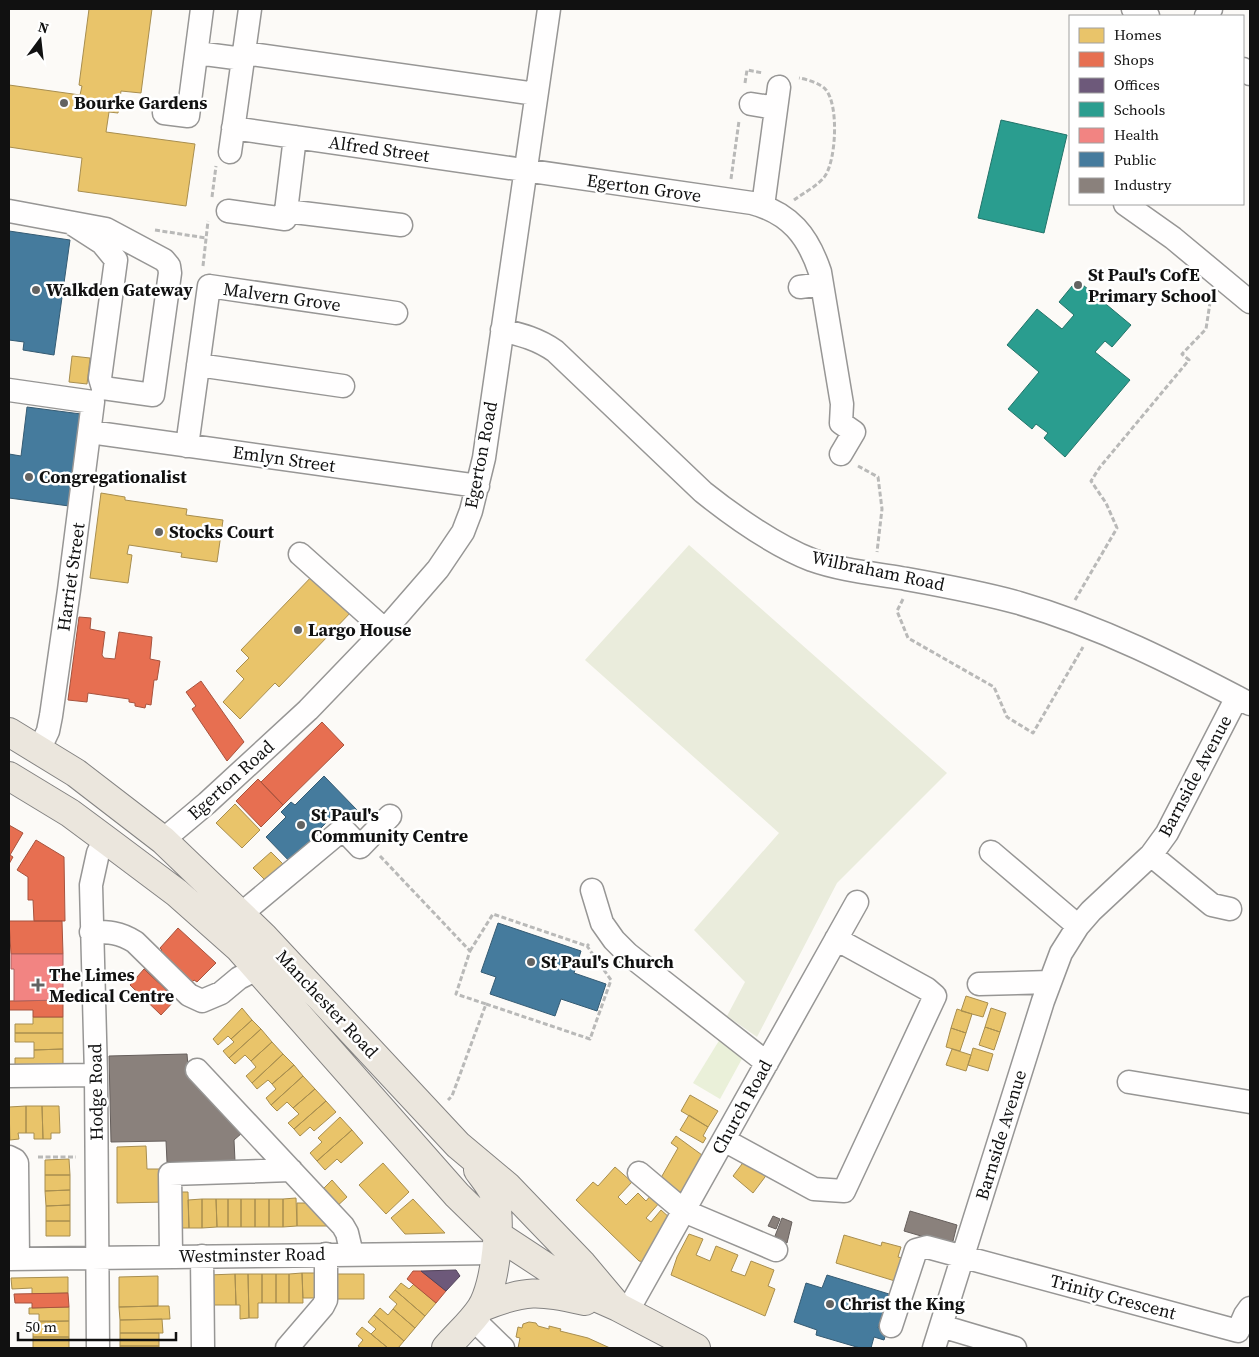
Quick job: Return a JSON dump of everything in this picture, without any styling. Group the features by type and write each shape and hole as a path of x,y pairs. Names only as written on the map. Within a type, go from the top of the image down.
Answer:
{"main road":[{"name":"Manchester Road","path":"9,732 76,773 163,840 263,936 458,1145 507,1186 623,1310"},
{"name":"Manchester Road","path":"9,776 70,812 177,893 239,948 457,1195 497,1244 572,1285 696,1348"},
{"path":"446,1348 477,1313 490,1283 497,1244 496,1204 493,1192 458,1145"},
{"path":"477,1313 507,1297 532,1292 548,1293 623,1310"}],"street":[{"path":"164,113 188,116 202,9"},
{"path":"230,152 250,9"},
{"name":"Egerton Road","path":"163,840 308,710 385,630 450,554 463,532 472,511 478,486 549,9"},
{"path":"1133,9 1146,15"},
{"path":"196,53 244,56 536,94"},
{"path":"751,104 778,97 762,206"},
{"name":"Alfred Street","path":"233,128 525,170"},
{"path":"228,211 285,219 295,137"},
{"name":"Egerton Grove","path":"525,170 762,206 777,212 788,220 805,238 814,254 820,272 842,404 841,423 854,432 841,454"},
{"path":"1126,205 1173,238 1250,302"},
{"path":"9,211 106,229 164,260 169,266 170,273 153,395 98,395 9,390"},
{"path":"286,211 401,225"},
{"name":"Harriet Street","path":"39,750 48,730 51,716 116,260 102,243 71,223"},
{"path":"800,287 822,284"},
{"name":"Malvern Grove","path":"187,446 209,286 396,313"},
{"name":"Wilbraham Road","path":"502,330 532,338 544,343 555,351 696,485 727,511 792,551 812,560 833,566 950,586 1064,617 1132,644 1244,701"},
{"path":"198,365 343,386"},
{"name":"Emlyn Street","path":"90,432 478,486"},
{"path":"300,554 385,630"},
{"name":"Barnside Avenue","path":"934,1348 1050,982 1061,953 1078,926 1091,911 1151,855 1167,833 1244,701"},
{"path":"241,914 343,829 360,847 390,816"},
{"name":"Hodge Road","path":"98,1348 96,1075 91,885 98,853 105,839"},
{"path":"991,852 1078,926"},
{"name":"Barnside Avenue","path":"1151,855 1212,905 1230,909"},
{"path":"592,890 602,923 614,940 628,954 767,1064"},
{"name":"Church Road","path":"623,1310 684,1211 857,902"},
{"path":"91,932 125,935 135,942 189,995 202,1001 221,993 239,978 257,969"},
{"path":"724,1140 814,1188 844,1191 935,996 928,989 836,939"},
{"path":"979,984 1050,982"},
{"path":"198,1070 343,1226 347,1233 352,1254"},
{"path":"9,1076 96,1075"},
{"path":"1129,1083 1250,1102"},
{"path":"12,1158 17,1163 14,1258"},
{"path":"171,1256 170,1174 291,1170"},
{"path":"639,1173 684,1211 776,1250"},
{"name":"Westminster Road","path":"14,1258 352,1254 497,1244"},
{"name":"Trinity Crescent","path":"891,1326 916,1250 927,1247 963,1256 1236,1340 1245,1315 1250,1308"},
{"path":"287,1348 326,1300 326,1254"},
{"path":"202,1256 203,1348"},
{"path":"477,1313 503,1348"},
{"path":"941,1326 1015,1348"}],"path":[{"path":"1064,617 1117,528 1106,503 1091,481 1189,360 1182,354 1206,329 1215,273"},
{"path":"841,454 850,462 878,477 882,509 874,574"},
{"path":"913,580 897,610 908,638 994,687 1007,717 1033,733 1094,628"},
{"path":"366,841 470,951"},
{"path":"493,914 587,946 611,980 590,1040 456,994 470,951 493,914"},
{"path":"587,946 607,929"},
{"path":"432,1116 452,1096 486,1004"},
{"path":"12,1158 97,1156"}],"green space":[{"path":"689,545 947,773 837,883 757,1037 727,1016 745,982 694,930 779,833 585,660"},
{"path":"720,1039 743,1057 720,1099 693,1083"}],"building: Homes":[{"name":"Bourke Gardens","path":"89,9 152,9 141,93 121,91 118,113 109,112 106,132 195,144 186,206 78,191 82,158 9,147 9,85 80,95 82,86 79,85"},
{"path":"72,356 90,358 87,384 69,382"},
{"name":"Stocks Court","path":"101,493 125,497 125,500 187,509 186,515 223,520 217,562 181,557 182,553 129,545 127,554 132,555 128,583 90,578"},
{"name":"Largo House","path":"316,572 354,609 279,687 275,683 240,719 223,702 244,679 236,671 249,658 241,650"},
{"path":"235,804 260,830 242,848 216,823"},
{"path":"271,852 284,865 267,882 253,868"},
{"path":"966,996 988,1003 983,1017 961,1011"},
{"path":"242,1008 252,1020 231,1039 228,1036 218,1045 213,1039"},
{"path":"991,1008 1006,1013 1000,1032 985,1027"},
{"path":"957,1009 972,1014 966,1033 951,1028"},
{"path":"33,1017 63,1017 63,1033 15,1033 15,1024 33,1024"},
{"path":"252,1020 261,1029 229,1058 223,1051 234,1042 231,1039"},
{"path":"985,1027 1000,1032 994,1050 979,1045"},
{"path":"951,1028 966,1033 960,1051 946,1047"},
{"path":"261,1029 272,1042 251,1061 245,1055 235,1064 229,1058"},
{"path":"15,1033 63,1033 63,1049 34,1050 34,1042 15,1042"},
{"path":"272,1042 283,1054 252,1083 246,1076 256,1067 251,1061"},
{"path":"973,1048 993,1054 988,1071 968,1065"},
{"path":"63,1049 63,1067 15,1067 15,1058 34,1058 34,1050"},
{"path":"952,1049 971,1055 966,1071 946,1065"},
{"path":"283,1054 294,1065 272,1084 268,1080 257,1089 252,1083"},
{"path":"294,1065 303,1076 271,1105 266,1098 276,1089 272,1084"},
{"path":"303,1076 315,1089 293,1108 287,1102 277,1111 271,1105"},
{"path":"315,1089 326,1101 294,1129 288,1123 299,1114 293,1108"},
{"path":"690,1095 718,1111 708,1127 681,1111"},
{"path":"326,1101 336,1112 314,1131 310,1127 300,1136 294,1129"},
{"path":"26,1106 26,1133 18,1133 19,1139 10,1140 9,1107"},
{"path":"26,1106 42,1106 43,1139 34,1139 34,1133 26,1133"},
{"path":"42,1106 59,1106 60,1133 51,1133 51,1139 43,1139"},
{"path":"689,1115 708,1127 703,1136 706,1138 703,1143 680,1130"},
{"path":"340,1117 352,1130 317,1161 310,1153 322,1142 318,1138"},
{"path":"352,1130 363,1143 341,1163 337,1159 325,1170 317,1161"},
{"path":"676,1136 702,1155 677,1200 658,1183 678,1148 671,1143"},
{"path":"146,1146 147,1169 165,1169 166,1202 117,1203 117,1147"},
{"path":"748,1156 771,1169 753,1193 733,1176"},
{"path":"69,1159 70,1175 45,1175 45,1160"},
{"path":"383,1163 409,1192 386,1214 359,1185"},
{"path":"615,1167 632,1182 618,1197 626,1205 638,1193 646,1201 652,1194 660,1202 646,1218 651,1222 661,1210 670,1218 645,1262 639,1261 576,1200 593,1182 598,1186"},
{"path":"45,1175 70,1175 70,1190 45,1191"},
{"path":"332,1180 347,1197 335,1208 320,1192"},
{"path":"70,1190 70,1205 46,1206 45,1191"},
{"path":"174,1192 188,1192 189,1228 174,1228"},
{"path":"296,1198 297,1226 283,1227 283,1199"},
{"path":"202,1199 202,1228 189,1228 188,1200"},
{"path":"202,1199 216,1199 217,1227 202,1228"},
{"path":"216,1199 228,1199 228,1227 217,1227"},
{"path":"228,1199 241,1199 241,1227 228,1227"},
{"path":"241,1199 255,1199 255,1227 241,1227"},
{"path":"255,1199 269,1199 269,1227 255,1227"},
{"path":"269,1199 283,1199 283,1227 269,1227"},
{"path":"413,1199 445,1233 405,1234 391,1218"},
{"path":"297,1203 310,1203 328,1226 297,1226"},
{"path":"70,1205 70,1221 46,1221 46,1206"},
{"path":"46,1221 70,1221 70,1236 46,1236"},
{"path":"689,1234 703,1239 696,1255 710,1261 716,1246 738,1255 731,1271 745,1276 751,1261 774,1270 768,1286 775,1289 765,1316 671,1275 677,1257"},
{"path":"844,1235 881,1246 882,1242 901,1247 898,1257 902,1258 895,1281 836,1263"},
{"path":"302,1273 303,1303 289,1303 289,1274"},
{"path":"302,1273 319,1273 319,1298 303,1298"},
{"path":"235,1274 236,1305 208,1305 208,1275"},
{"path":"235,1274 248,1274 249,1318 240,1319 240,1305 236,1305"},
{"path":"248,1274 262,1274 262,1303 258,1303 258,1318 249,1318"},
{"path":"262,1274 276,1274 276,1303 262,1303"},
{"path":"276,1274 289,1274 289,1303 276,1303"},
{"path":"335,1274 364,1274 364,1299 335,1299"},
{"path":"158,1276 158,1306 119,1307 119,1277"},
{"path":"68,1277 68,1293 32,1294 32,1288 12,1289 11,1278"},
{"path":"401,1283 409,1289 414,1284 436,1303 425,1316 395,1290"},
{"path":"395,1290 425,1316 415,1328 393,1309 397,1304 389,1297"},
{"path":"169,1306 170,1319 120,1320 119,1307"},
{"path":"69,1307 69,1321 39,1322 39,1314 29,1314 29,1308"},
{"path":"380,1308 388,1315 393,1309 415,1328 404,1341 374,1315"},
{"path":"374,1315 404,1341 398,1348 388,1348 371,1334 376,1329 368,1322"},
{"path":"162,1319 163,1333 120,1333 120,1320"},
{"path":"33,1321 69,1321 69,1337 33,1337"},
{"path":"529,1322 549,1329 549,1326 561,1329 560,1331 588,1338 610,1348 518,1348 520,1338 516,1337 518,1327 522,1328 523,1324"},
{"path":"362,1327 388,1348 361,1348 358,1346 363,1340 356,1334"},
{"path":"120,1333 159,1333 159,1346 120,1346"},
{"path":"33,1337 69,1337 69,1348 33,1348"},
{"path":"120,1346 159,1346 159,1348 120,1348"}],"building: Shops":[{"path":"79,617 91,618 90,629 105,632 102,655 104,658 115,659 119,632 152,637 150,659 160,661 157,680 154,680 151,705 146,704 145,708 135,706 135,703 129,702 129,699 88,693 87,702 68,700"},
{"path":"201,681 244,742 227,761 192,709 196,706 186,692"},
{"path":"322,722 344,745 283,805 261,782"},
{"path":"258,779 283,805 261,827 236,801"},
{"path":"9,825 23,833 10,855 13,857 9,864"},
{"path":"36,840 64,857 65,921 34,921 33,900 28,900 28,877 17,870"},
{"path":"9,921 62,921 63,954 11,954"},
{"path":"178,928 216,963 197,982 194,980 176,999 144,969 162,950 160,948"},
{"path":"144,969 176,999 161,1015 130,985"},
{"path":"63,1000 63,1017 33,1017 33,1010 9,1010 9,1001"},
{"path":"413,1271 421,1271 446,1291 436,1303 407,1279"},
{"path":"68,1293 69,1307 32,1308 32,1303 15,1303 14,1294"}],"building: Offices":[{"path":"456,1270 460,1276 446,1291 421,1271"}],"building: Schools":[{"path":"1001,120 1067,135 1044,233 978,218"},
{"path":"1077,280 1131,325 1112,347 1105,341 1095,352 1130,380 1065,457 1044,438 1048,433 1036,424 1032,429 1008,409 1039,372 1007,345 1037,309 1062,329 1074,315 1059,302"}],"building: Health":[{"name":"The Limes Medical Centre","path":"11,954 63,954 63,1000 14,1001 14,969 11,969"}],"building: Public":[{"name":"Walkden Gateway","path":"9,231 70,240 54,355 23,350 24,342 9,340"},
{"path":"27,407 81,414 69,506 9,498 9,454 21,456"},
{"name":"St Paul's Community Centre","path":"324,776 357,810 349,818 340,809 317,832 322,838 294,866 266,837 286,817 281,812 291,802 295,805"},
{"name":"St Paul's Church","path":"498,923 581,951 574,973 606,984 597,1011 561,999 555,1016 490,994 496,977 481,972"},
{"path":"827,1275 889,1294 878,1328 887,1330 884,1340 874,1337 871,1348 860,1348 816,1335 817,1330 794,1322 806,1283 822,1288"}],"building: Industry":[{"path":"187,1054 188,1066 242,1133 234,1140 235,1161 167,1162 166,1141 111,1142 109,1056"},
{"path":"910,1211 957,1225 952,1245 904,1231"},
{"path":"773,1216 780,1219 776,1229 768,1226"},
{"path":"782,1218 792,1222 787,1243 775,1236"}],"place":[{"name":"Bourke Gardens","path":"64,103"},
{"name":"St Paul's CofE Primary School","path":"1078,285"},
{"name":"Walkden Gateway","path":"36,290"},
{"name":"Congregationalist","path":"29,477"},
{"name":"Stocks Court","path":"159,532"},
{"name":"Largo House","path":"298,630"},
{"name":"St Paul's Community Centre","path":"301,825"},
{"name":"St Paul's Church","path":"531,962"},
{"name":"The Limes Medical Centre","path":"38,985"},
{"name":"Christ the King","path":"830,1304"}]}
